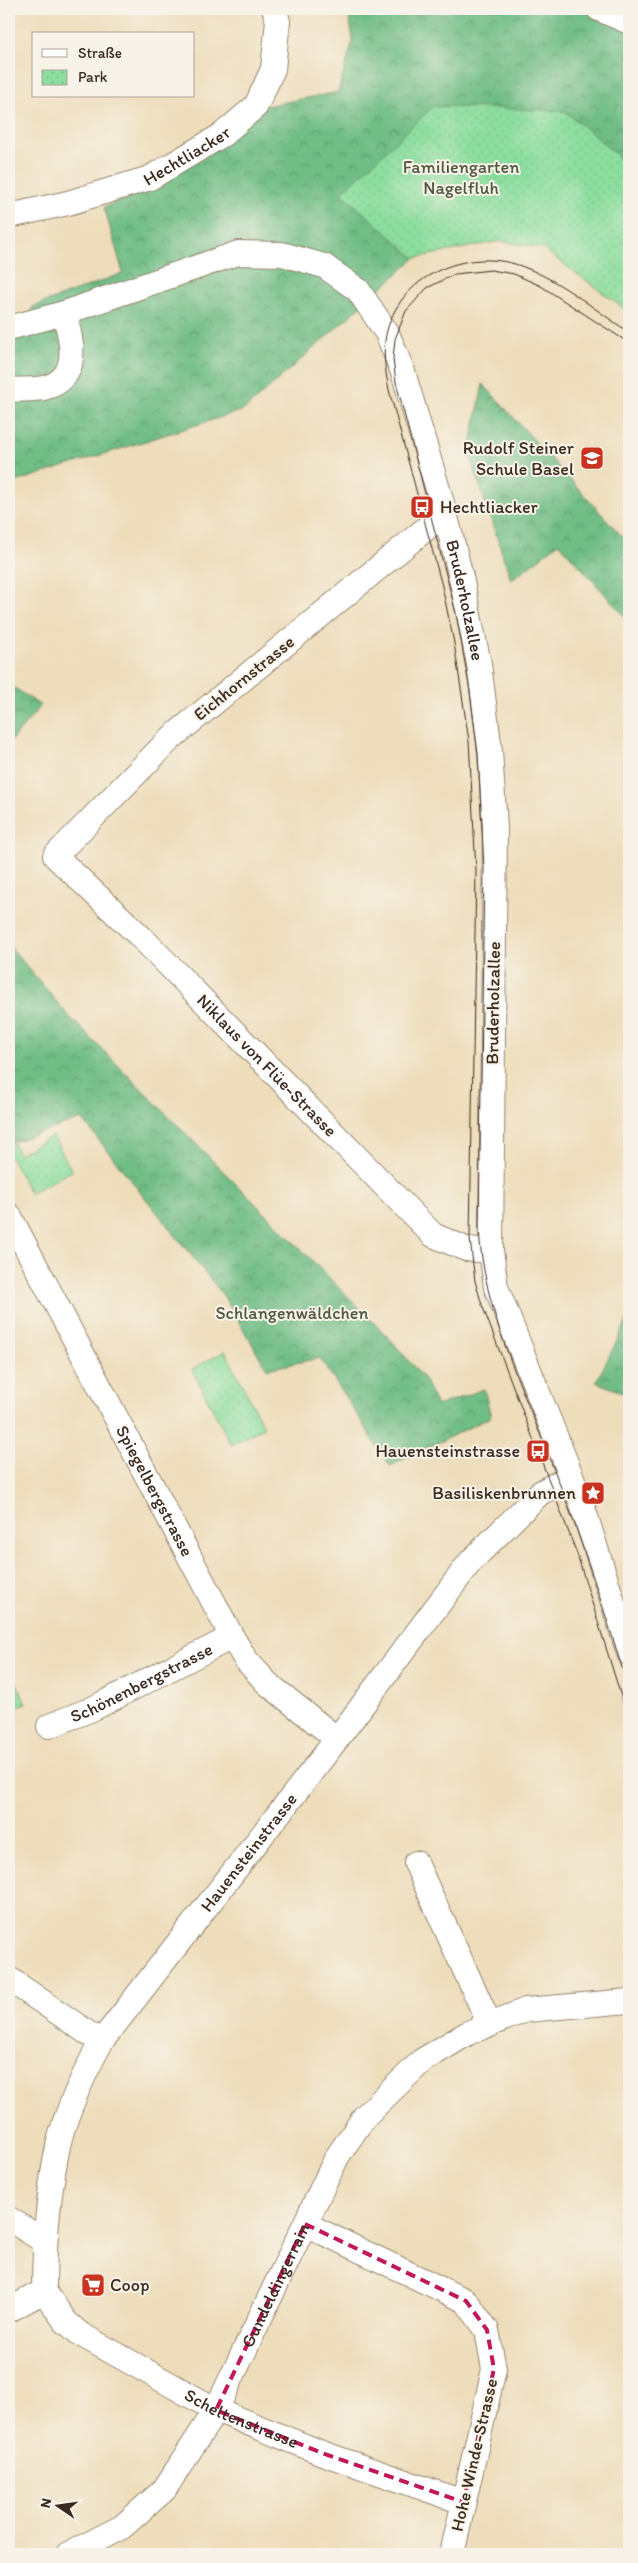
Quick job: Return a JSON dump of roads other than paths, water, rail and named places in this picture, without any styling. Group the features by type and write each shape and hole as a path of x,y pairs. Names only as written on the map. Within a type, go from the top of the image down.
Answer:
{"street":[{"name":"Hechtliacker","path":"9,216 68,203 150,178 222,135 256,106 273,69 278,21 274,9"},
{"path":"599,9 629,22"},
{"name":"Bruderholzallee","path":"64,313 238,253 282,254 324,266 358,290 373,310 391,342 403,372 445,513 479,664 490,751 495,896 491,1251 496,1286 571,1476 629,1653"},
{"path":"9,328 64,313 71,336 73,354 69,368 56,383 44,388 9,390"},
{"name":"Eichhornstrasse","path":"55,856 170,739 445,513"},
{"name":"Niklaus von Flüe-Strasse","path":"55,856 144,940 433,1236 466,1250 491,1251"},
{"name":"Spiegelbergstrasse","path":"9,1215 232,1637 246,1660 267,1683 337,1738"},
{"name":"Hauensteinstrasse","path":"44,2292 44,2242 57,2150 83,2076 101,2042 337,1738 471,1561 540,1493 571,1476"},
{"name":"Schönenbergstrasse","path":"50,1726 100,1705 232,1637"},
{"path":"416,1863 490,2024"},
{"path":"9,1979 101,2042"},
{"name":"Gundeldingerrain","path":"69,2554 122,2527 164,2490 216,2410 337,2157 365,2116 423,2060 468,2033 526,2010 629,2001"},
{"path":"9,2219 44,2242"},
{"name":"Hohe Winde-Strasse","path":"305,2224 466,2300 487,2330 494,2369 452,2554"},
{"path":"9,2310 44,2292"},
{"name":"Scheltenstrasse","path":"44,2292 65,2321 80,2334 216,2410 322,2453 463,2502"}],"tram line":[{"path":"629,332 560,285 530,270 515,264 494,260 473,261 452,265 432,274 415,286 401,301 391,320 385,341 384,354 389,390 442,586 454,643 469,741 476,870 470,1239 475,1281 482,1305 577,1554 629,1722"},
{"path":"629,343 541,286 514,274 491,270 455,274 427,288 406,311 395,339 393,359 396,382 456,613 470,691 478,754 484,868 479,1228 482,1258 496,1318 573,1519 629,1691"}],"place":[{"name":"Rudolf Steiner Schule Basel","path":"592,458"},
{"name":"Hechtliacker","path":"422,507"},
{"name":"Hauensteinstrasse","path":"538,1451"},
{"name":"Basiliskenbrunnen","path":"593,1493"},
{"name":"Coop","path":"93,2285"}],"park label":[{"name":"Familiengarten Nagelfluh","path":"461,177"},
{"name":"Schlangenwäldchen","path":"292,1313"}]}
